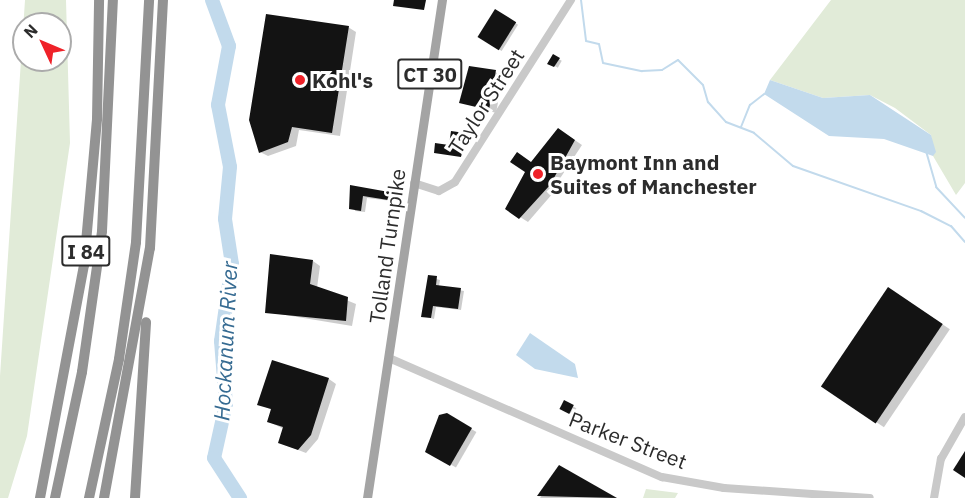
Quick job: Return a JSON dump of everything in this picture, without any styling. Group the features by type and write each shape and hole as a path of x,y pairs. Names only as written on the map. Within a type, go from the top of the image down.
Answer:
{"highway":[{"name":"I 84","path":"40,498 84,265 97,119 99,0"},
{"path":"55,498 82,372 102,231 113,0"},
{"path":"89,498 116,376 136,242 149,0"},
{"path":"135,498 163,0"},
{"path":"104,498 150,248"}],"main road":[{"name":"Tolland Turnpike","path":"367,498 442,0"}],"street":[{"name":"Taylor Street","path":"414,183 439,191 455,182 571,0"},
{"name":"Parker Street","path":"389,358 662,477 795,495 870,498"},
{"path":"934,498 941,459 965,417"}],"green space":[{"path":"25,0 66,0 66,12 24,12"},
{"path":"831,0 965,0 965,183 956,195 933,156 931,135 895,108 870,95 823,98 770,80"},
{"path":"20,72 68,72 70,143 27,436 8,498 0,498 0,376"},
{"path":"646,489 678,493 675,498 643,498"}],"water":[{"path":"770,80 823,98 870,95 931,135 936,152 933,156 884,139 829,136 764,94"},
{"path":"530,333 575,364 578,378 535,369 516,355"}],"building":[{"path":"394,0 426,0 424,10 393,6"},
{"path":"495,9 516,22 499,50 478,37"},
{"name":"Kohl's","path":"266,14 349,26 332,133 292,127 288,142 259,153 249,120"},
{"path":"553,54 560,58 554,67 547,64"},
{"path":"469,66 496,70 489,110 459,103"},
{"name":"Baymont Inn and Suites of Manchester","path":"558,128 575,140 550,185 519,219 505,209 525,172 510,162 517,152 531,162"},
{"path":"451,131 465,133 461,157 434,153 435,143 449,145"},
{"path":"350,185 389,192 388,200 363,196 361,211 349,209"},
{"path":"270,254 313,260 310,284 348,297 346,321 265,313"},
{"path":"428,275 437,276 436,285 461,288 458,309 433,306 431,318 421,317"},
{"path":"888,287 943,324 876,423 821,386"},
{"path":"272,360 329,378 311,435 298,450 278,443 283,427 267,422 271,409 257,405"},
{"path":"564,400 574,405 569,414 559,409"},
{"path":"447,413 472,428 450,466 425,452 439,415"},
{"path":"965,451 965,478 953,470"},
{"path":"559,465 617,498 537,496"}],"waterway":[{"name":"Hockanum River","path":"212,0 229,46 218,105 230,167 225,219 232,264 221,341 226,404 214,458 240,498"},
{"path":"581,0 586,41 599,44 603,63 642,71 662,70 678,60 703,85 708,102 726,122 754,133 793,166 921,211 951,226 965,242"},
{"path":"741,127 750,105 764,94"},
{"path":"926,151 936,187 965,218"}],"place":[{"name":"Kohl's","path":"300,80"},
{"name":"Baymont Inn and Suites of Manchester","path":"538,174"}]}
